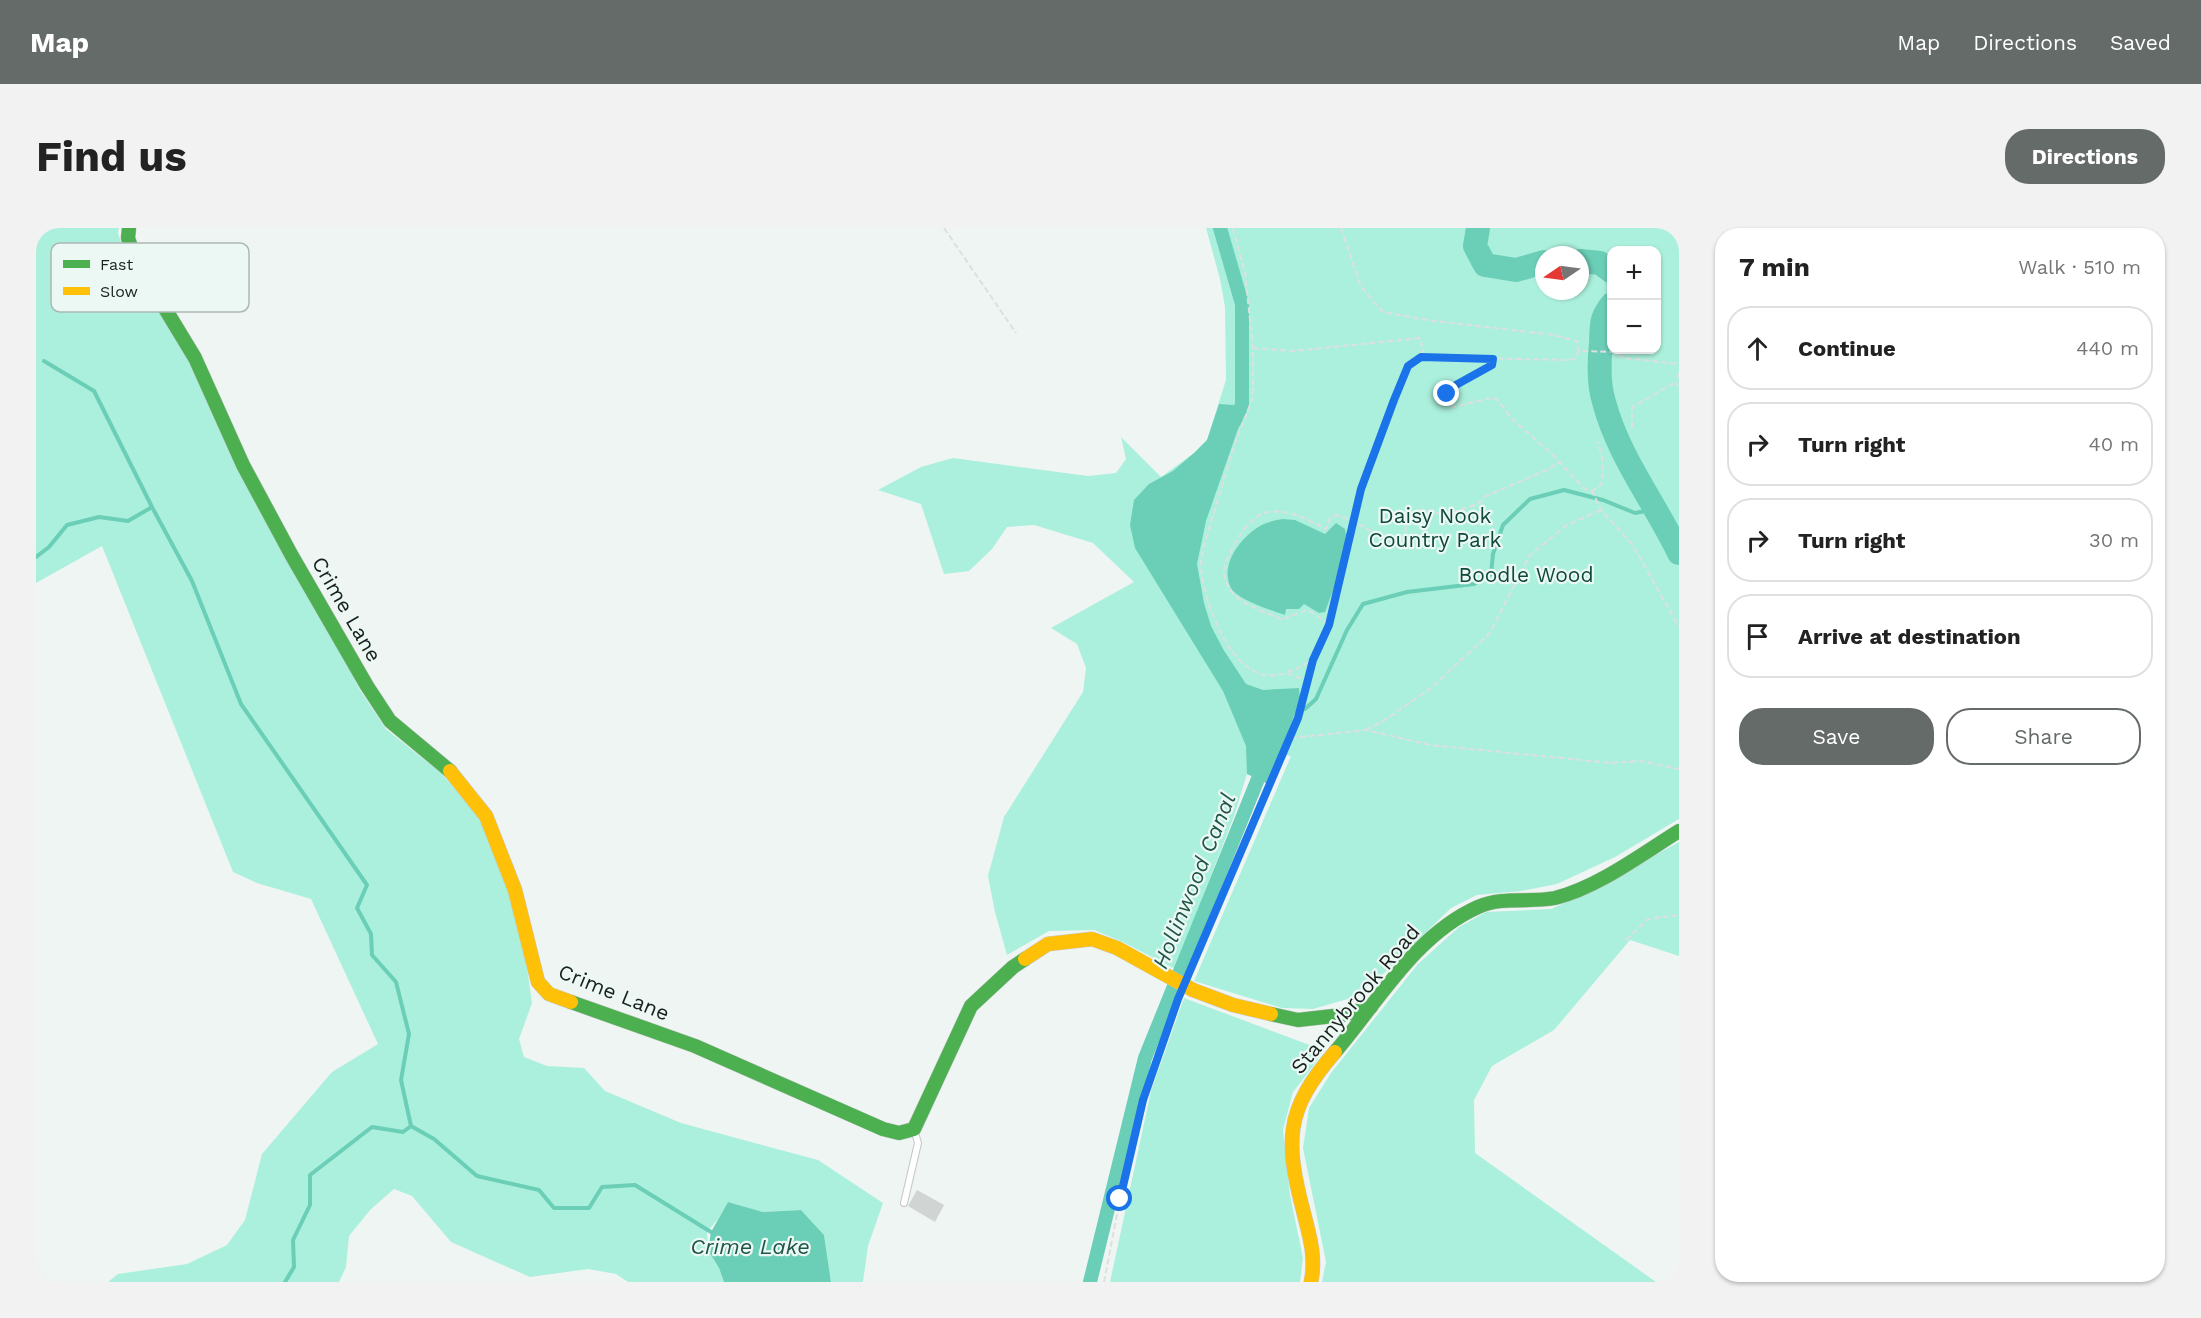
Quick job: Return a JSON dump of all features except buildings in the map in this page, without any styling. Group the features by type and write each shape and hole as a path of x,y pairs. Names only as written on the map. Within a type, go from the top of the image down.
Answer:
{"street":[{"name":"Crime Lane","path":"129,228 130,243"},
{"name":"Crime Lane","path":"167,312 195,358 243,465 367,686 390,721 450,771 486,816 515,890 538,982 549,994 695,1046 883,1129 899,1133 914,1129"},
{"name":"Stannybrook Road","path":"1311,1282 1314,1258 1312,1240 1296,1178 1292,1148 1293,1123 1305,1090 1371,1007 1432,938 1478,907 1501,901 1533,901 1563,895 1611,872 1679,831"},
{"path":"914,1129 971,1006 1013,967 1048,945 1092,939 1117,948 1193,990 1233,1005 1298,1020 1342,1015 1371,1007"}],"lane":[{"path":"904,1203 918,1143 914,1129"}],"path":[{"path":"944,228 1016,333"},
{"path":"1233,228 1245,273 1253,348 1253,397 1234,446 1204,542 1200,565 1212,612 1233,652 1247,666 1264,675 1287,673 1313,660"},
{"path":"1341,228 1361,287 1383,312 1426,321 1554,335 1576,341 1580,351"},
{"path":"1253,348 1294,351 1420,338 1423,350 1421,357"},
{"path":"1580,351 1614,352 1624,358 1679,364"},
{"path":"1104,1282 1143,1100 1178,999 1291,738 1313,660 1329,624 1361,489 1408,366 1421,357 1566,360 1575,359 1580,351"},
{"path":"1493,359 1492,365 1454,386 1447,394 1446,402 1453,407 1491,398 1497,399 1513,420 1592,493 1596,504 1632,544 1679,627"},
{"path":"1679,373 1676,382 1679,391"},
{"path":"1632,428 1632,407 1676,382"},
{"path":"1592,493 1601,485 1604,470 1598,442"},
{"path":"1329,624 1319,619 1312,611 1306,610 1302,613 1293,613 1283,620 1234,595 1224,575 1228,556 1237,540 1262,514 1276,511 1294,513 1326,529 1330,518 1336,514 1370,530 1389,545 1405,541 1406,523 1418,510 1432,510 1442,516 1478,504 1486,496 1547,470 1559,462"},
{"path":"1365,730 1385,720 1431,688 1489,634 1530,555 1567,525 1601,510"},
{"path":"1287,673 1302,679 1307,686"},
{"path":"1291,738 1365,730 1430,745 1611,763 1640,761 1679,769"},
{"path":"1626,940 1648,919 1679,915"}],"green space":[{"path":"36,228 119,228 121,243 51,243 51,312 159,312 185,354 360,690 386,729 442,774 480,819 508,888 526,961 532,1003 519,1039 524,1057 547,1066 584,1068 605,1091 681,1123 818,1160 883,1203 868,1246 863,1282 831,1282 824,1235 801,1210 763,1212 728,1202 707,1232 708,1250 724,1282 628,1282 616,1274 588,1269 530,1277 451,1242 412,1196 394,1189 371,1209 349,1236 346,1267 339,1282 108,1282 118,1274 187,1264 227,1245 245,1220 262,1154 332,1072 378,1044 311,899 257,883 233,872 102,546 36,583"},
{"name":"Daisy Nook Country Park","path":"1206,228 1679,228 1679,819 1615,857 1557,884 1521,891 1477,895 1451,908 1379,978 1351,998 1313,1009 1282,1008 1194,981 1291,756 1247,747 1247,774 1234,816 1175,969 1094,930 1049,931 1007,955 988,876 1004,817 1083,692 1086,668 1077,644 1051,628 1134,582 1093,543 1034,525 1007,527 992,549 969,571 944,574 921,504 878,490 921,467 953,458 1088,476 1116,473 1126,459 1121,437 1161,477 1194,453 1207,440 1226,380 1225,307"},
{"path":"1679,842 1679,956 1630,940 1554,1030 1492,1066 1474,1100 1475,1153 1656,1282 1322,1282 1326,1262 1303,1148 1309,1108 1331,1073 1418,964 1459,927 1486,912 1551,909 1580,896"},
{"path":"1184,998 1323,1050 1293,1092 1283,1130 1290,1195 1303,1258 1300,1282 1110,1282 1151,1091"}],"water":[{"path":"1219,404 1246,406 1206,521 1197,564 1204,603 1211,626 1246,684 1263,690 1299,688 1300,698 1278,763 1268,784 1247,774 1246,746 1223,691 1135,548 1130,525 1134,500 1149,484 1173,471 1207,440"},
{"path":"1283,519 1295,520 1325,534 1336,523 1345,529 1339,574 1325,612 1319,613 1304,604 1299,609 1286,609 1285,615 1240,597 1231,588 1228,570 1239,544 1260,526"},
{"name":"Crime Lake","path":"728,1202 763,1212 801,1210 824,1235 831,1282 724,1282 708,1250 711,1232"}],"waterway":[{"path":"1220,228 1242,304 1242,405 1234,422"},
{"path":"1478,228 1475,246 1485,265 1516,270 1535,265"},
{"path":"1589,262 1600,263 1607,268"},
{"path":"1607,311 1602,327 1600,358 1604,402 1618,441 1679,553"},
{"path":"44,361 94,391 192,581 241,704 367,885 357,908 371,934 372,955 396,982 409,1034 401,1080 411,1126 434,1139 477,1176 539,1190 554,1208 589,1208 602,1187 635,1185 711,1232"},
{"path":"1292,711 1305,709 1316,699 1347,630 1363,604 1407,592 1474,584 1491,574 1493,554 1503,525 1530,499 1564,490 1603,500 1635,513 1656,509"},
{"path":"36,557 49,547 67,525 99,517 128,521 152,507"},
{"name":"Hollinwood Canal","path":"1090,1282 1145,1058 1264,764"},
{"path":"285,1282 294,1267 293,1240 310,1205 310,1175 372,1127 403,1132 411,1126"}],"traffic: fast":[{"path":"129,228 130,243"},
{"path":"167,312 195,358 243,465 367,686 390,721 450,771"},
{"path":"1335,1052 1416,952 1456,919 1487,904 1555,898 1587,887 1679,831"},
{"path":"571,1002 695,1046 883,1129 899,1133 914,1129 971,1006 1013,967 1025,959"},
{"path":"1271,1014 1298,1020 1342,1015 1371,1007"}],"traffic: slow":[{"path":"450,771 486,816 515,890 538,982 549,994 571,1002"},
{"path":"1025,959 1048,944 1092,939 1117,948 1193,990 1233,1005 1271,1014"},
{"path":"1311,1282 1312,1248 1294,1166 1293,1128 1306,1092 1335,1052"}],"route":[{"path":"1120,1199 1143,1100 1178,999 1298,718 1313,660 1329,625 1361,489 1408,366 1421,357 1493,359 1492,365 1454,386 1447,394"}],"park label":[{"name":"Boodle Wood","path":"1526,574"}]}
